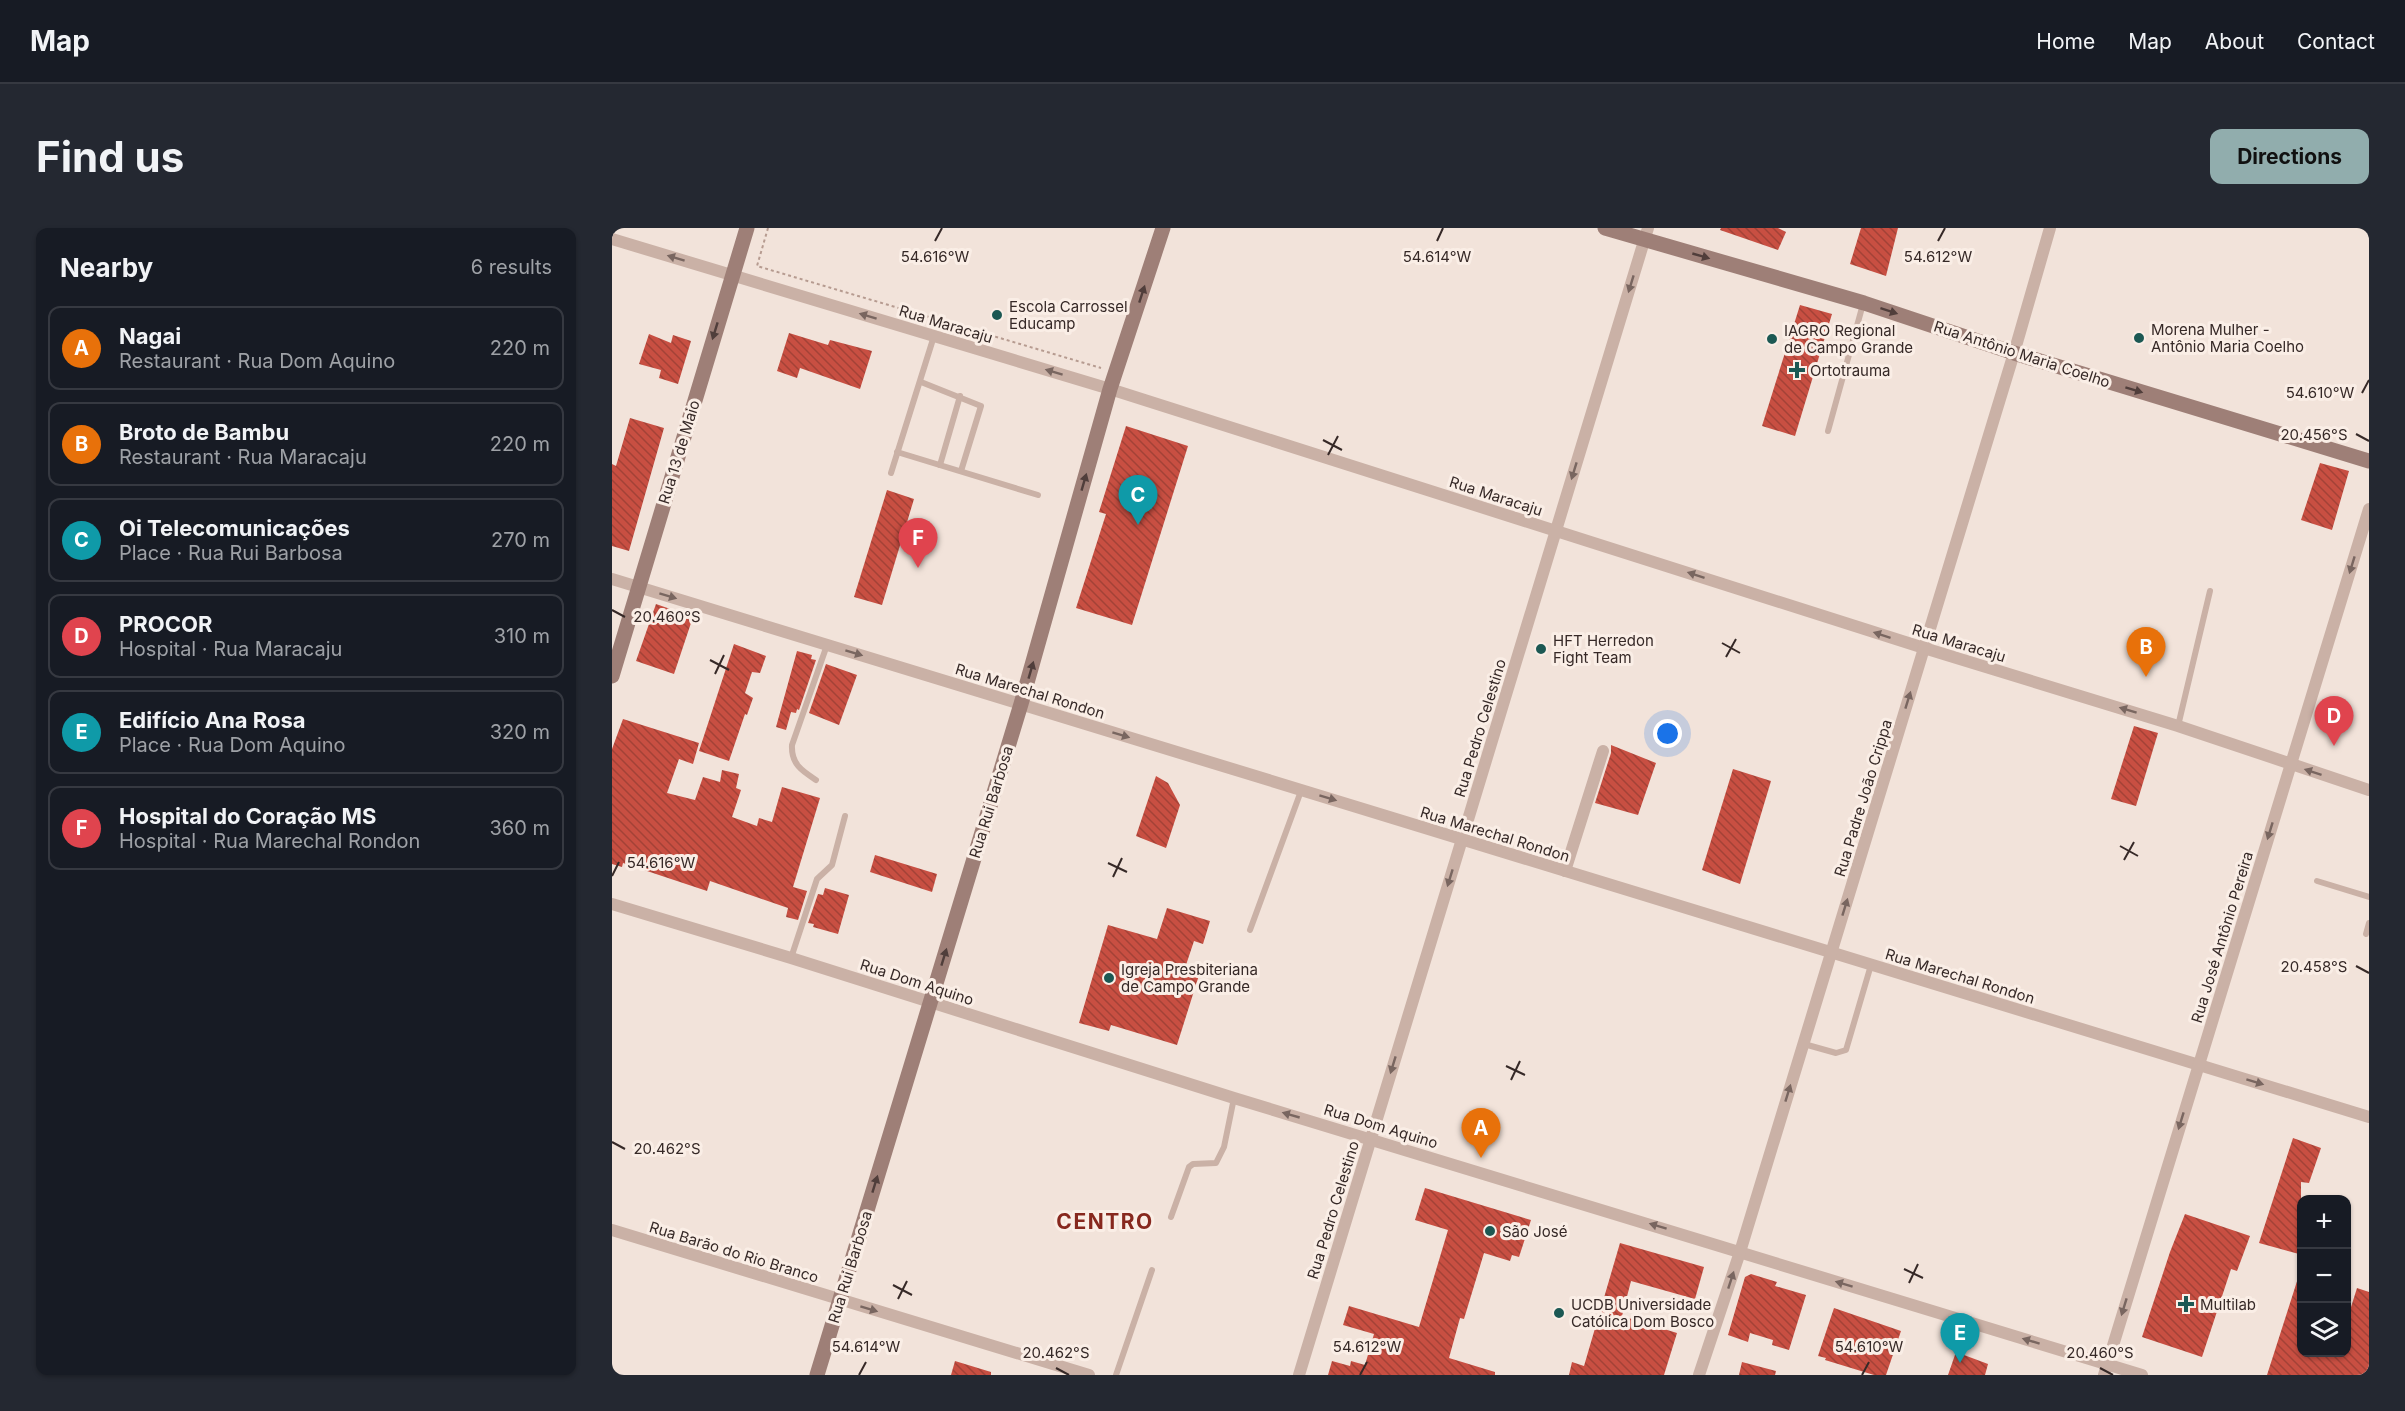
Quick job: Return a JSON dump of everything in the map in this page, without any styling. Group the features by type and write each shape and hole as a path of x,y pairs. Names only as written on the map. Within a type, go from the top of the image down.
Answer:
{"street":[{"name":"Rua 13 de Maio","path":"612,676 747,228"},
{"name":"Rua Rui Barbosa","path":"817,1375 1021,704 1110,389 1163,228"},
{"name":"Rua Antônio Maria Coelho","path":"1605,228 1646,234 2014,353 2369,461"},
{"name":"Rua Padre João Crippa","path":"1700,1375 1804,1044 2050,228"},
{"name":"Rua Pedro Celestino","path":"1299,1375 1646,234"},
{"name":"Rua Maracaju","path":"612,239 1110,389 1924,648 2178,726 2369,790"},
{"name":"Rua José Antônio Pereira","path":"2105,1370 2369,509"},
{"name":"Rua Marechal Rondon","path":"612,579 2369,1117"},
{"path":"1565,871 1603,752"},
{"name":"Rua Dom Aquino","path":"612,904 1234,1098 1740,1252 2105,1370 2142,1375"},
{"name":"Rua Barão do Rio Branco","path":"612,1230 1089,1375"}],"lane":[{"path":"1828,431 1863,303"},
{"path":"891,473 934,336"},
{"path":"921,382 981,406 961,471"},
{"path":"940,465 960,396"},
{"path":"897,452 1038,495"},
{"path":"2178,726 2210,591"},
{"path":"816,780 800,770 795,762 792,745 827,645"},
{"path":"1250,930 1301,790"},
{"path":"791,958 817,879 832,865 845,816"},
{"path":"2317,881 2369,897"},
{"path":"2366,934 2369,923"},
{"path":"1804,1044 1836,1053 1846,1050 1872,964"},
{"path":"1172,1217 1189,1167 1194,1164 1216,1163 1222,1154 1234,1098"},
{"path":"1116,1375 1152,1270"}],"path":[{"path":"768,228 757,266 1105,369"}],"building":[{"path":"1721,228 1778,228 1786,232 1778,250 1720,230"},
{"path":"1861,228 1898,228 1886,276 1850,264"},
{"name":"Ortotrauma","path":"1800,305 1832,314 1795,436 1762,426"},
{"path":"789,333 828,345 830,340 872,351 860,389 800,368 797,378 777,371"},
{"path":"649,334 671,343 673,335 691,341 678,384 659,378 661,370 639,364"},
{"path":"630,418 664,428 629,551 612,546 612,464 616,466"},
{"path":"1126,426 1188,446 1132,625 1076,608 1106,514 1099,512"},
{"path":"2320,463 2349,471 2332,530 2301,520"},
{"path":"887,490 914,499 882,605 854,597"},
{"path":"656,604 693,617 674,674 636,661"},
{"path":"734,644 766,656 760,673 752,672 745,693 753,698 729,761 699,751"},
{"path":"797,651 812,655 811,659 816,660 799,710 797,709 796,713 791,712 786,730 776,727"},
{"path":"826,664 857,675 839,725 809,713"},
{"path":"623,719 699,743 693,764 679,759 667,793 695,800 703,777 720,782 722,770 739,774 736,788 741,790 732,817 757,826 759,818 772,822 782,787 820,798 793,887 807,891 798,920 786,917 788,908 710,881 707,891 623,863 622,867 612,864 612,749"},
{"path":"2134,726 2158,733 2136,806 2111,799"},
{"path":"1611,745 1656,763 1638,815 1595,803 1611,753"},
{"path":"1733,769 1771,781 1740,884 1702,870"},
{"path":"1156,776 1168,783 1180,805 1166,848 1136,836"},
{"path":"875,855 937,874 932,892 870,872"},
{"path":"825,888 849,895 838,934 813,927 814,924 808,923 818,894 823,895"},
{"path":"1167,908 1210,921 1203,944 1194,941 1185,968 1200,972 1177,1045 1111,1025 1109,1031 1079,1023 1108,925 1157,939"},
{"path":"2293,1138 2321,1148 2309,1183 2301,1182 2301,1195 2297,1195 2297,1253 2259,1243"},
{"path":"1425,1188 1531,1220 1519,1257 1512,1255 1510,1261 1484,1253 1464,1319 1460,1318 1449,1358 1495,1372 1495,1375 1328,1375 1332,1361 1350,1366 1351,1361 1365,1365 1374,1334 1343,1325 1349,1306 1419,1327 1448,1230 1415,1220"},
{"name":"Multilab","path":"2185,1214 2250,1236 2237,1271 2231,1269 2202,1357 2142,1337"},
{"path":"1620,1243 1704,1267 1695,1299 1631,1281 1622,1316 1677,1333 1664,1375 1569,1375 1572,1362 1584,1366"},
{"path":"1751,1274 1777,1282 1775,1286 1806,1295 1789,1350 1772,1345 1773,1340 1750,1333 1748,1342 1728,1335 1745,1277"},
{"path":"2297,1281 2297,1357 2351,1357 2351,1307 2357,1288 2369,1292 2369,1375 2267,1375"},
{"path":"1834,1308 1901,1331 1886,1375 1874,1375 1818,1356"},
{"path":"1956,1352 1988,1364 1985,1375 1948,1375"},
{"path":"955,1361 991,1372 991,1375 951,1375"},
{"path":"1742,1362 1776,1371 1775,1375 1739,1375"}],"place":[{"name":"Escola Carrossel Educamp","path":"997,315"},
{"name":"Morena Mulher - Antônio Maria Coelho","path":"2139,338"},
{"name":"IAGRO Regional de Campo Grande","path":"1772,339"},
{"name":"Ortotrauma","path":"1797,370"},
{"name":"Oi Telecomunicações","path":"1138,525"},
{"name":"Hospital do Coração MS","path":"918,568"},
{"name":"HFT Herredon Fight Team","path":"1541,649"},
{"name":"Broto de Bambu","path":"2146,677"},
{"name":"PROCOR","path":"2334,746"},
{"name":"Igreja Presbiteriana de Campo Grande","path":"1109,978"},
{"name":"Nagai","path":"1481,1158"},
{"name":"São José","path":"1490,1231"},
{"name":"Multilab","path":"2186,1304"},
{"name":"UCDB Universidade Católica Dom Bosco","path":"1559,1313"},
{"name":"Edifício Ana Rosa","path":"1960,1363"}],"district":[{"name":"CENTRO","path":"1105,1221"}]}
